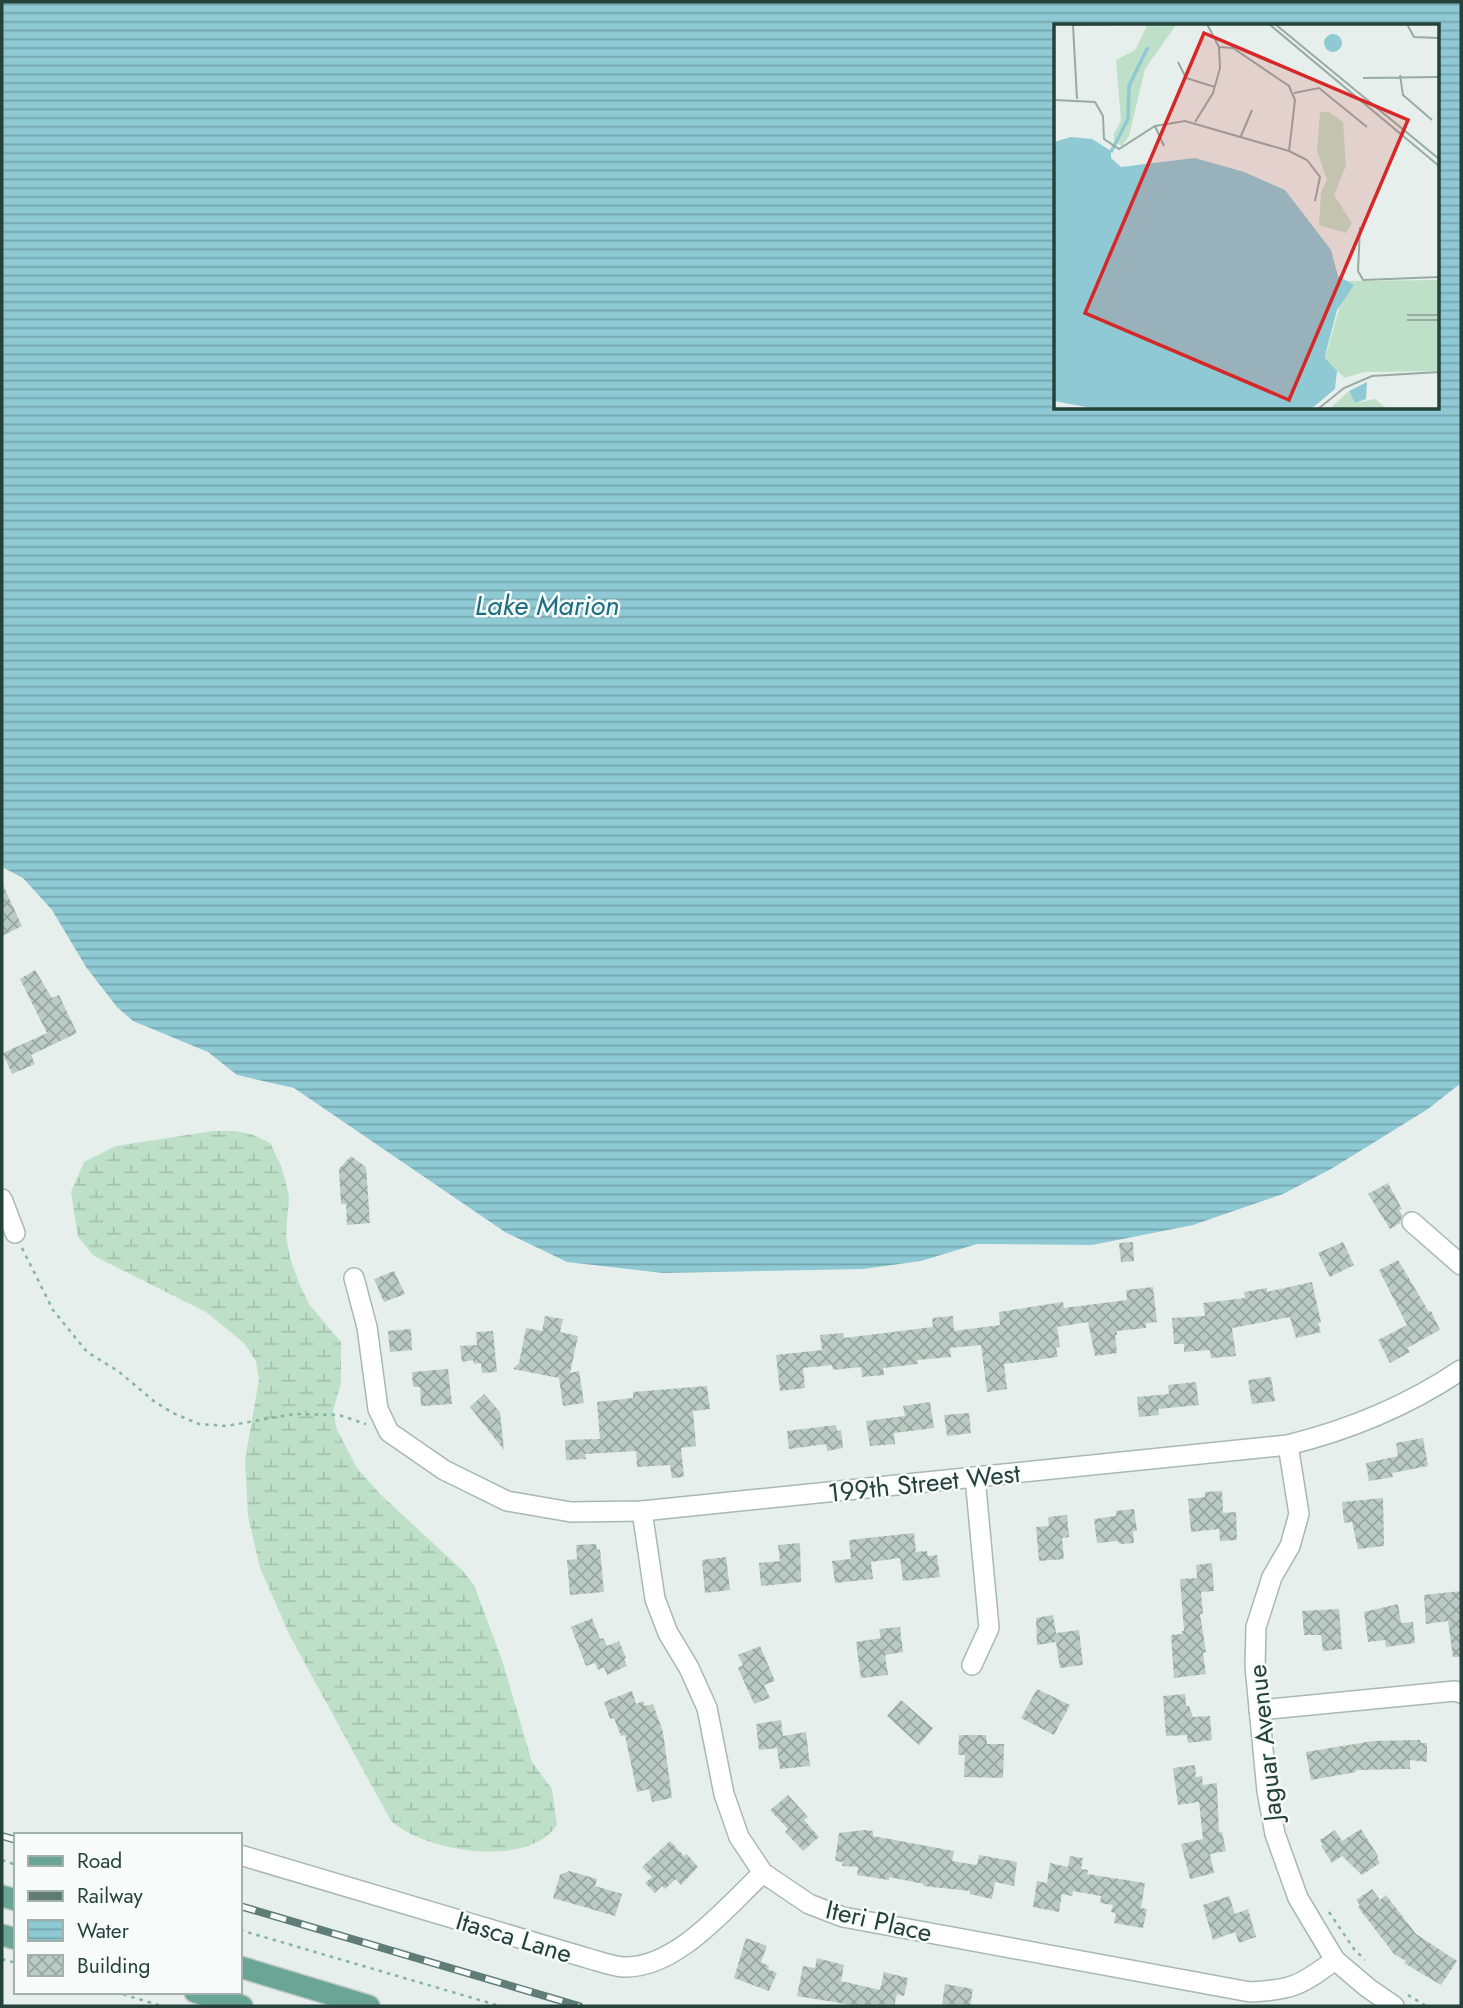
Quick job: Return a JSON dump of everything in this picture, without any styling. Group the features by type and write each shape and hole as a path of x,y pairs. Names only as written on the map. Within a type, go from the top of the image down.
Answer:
{"main road":[{"path":"242,1968 369,2006"},
{"path":"202,1994 242,2006"}],"street":[{"path":"2,1199 15,1233"},
{"path":"1412,1222 1461,1265"},
{"path":"354,1278 367,1327 379,1409 389,1432"},
{"name":"199th Street West","path":"389,1432 444,1470 507,1501 571,1512 642,1511 1287,1445 1353,1426 1413,1398 1461,1370"},
{"name":"Jaguar Avenue","path":"1287,1445 1299,1514 1290,1546 1272,1577 1256,1627 1255,1666 1259,1710 1275,1834 1298,1898 1335,1959 1368,1988 1400,1999"},
{"path":"972,1665 989,1628 975,1478"},
{"name":"Iteri Place","path":"642,1511 655,1599 668,1633 689,1668 707,1708 724,1794 739,1838 763,1873 809,1904 843,1917 1250,1992 1284,1990 1309,1979 1335,1959"},
{"path":"1259,1710 1455,1691 1461,1693"},
{"name":"Itasca Lane","path":"242,1856 624,1967 655,1961 683,1947 763,1873"}],"path":[{"path":"15,1233 53,1310 87,1352 118,1371 155,1402 173,1413 199,1424 226,1426 294,1414 339,1415 389,1432"},
{"path":"1326,1907 1354,1949 1370,1964"},
{"path":"242,1931 500,2006"},
{"path":"122,1994 162,2006"},
{"path":"1400,1999 1426,2006"}],"green space":[{"path":"213,1131 251,1134 270,1143 282,1168 289,1196 286,1236 290,1258 309,1304 341,1342 341,1383 333,1411 337,1430 357,1468 380,1494 462,1570 474,1585 502,1660 532,1762 552,1789 557,1825 543,1839 524,1847 476,1851 428,1841 391,1821 290,1636 260,1568 248,1516 245,1460 259,1379 256,1361 244,1343 206,1312 94,1256 78,1237 71,1192 84,1162 116,1146"}],"water":[{"name":"Lake Marion","path":"2,2 1461,2 1461,1083 1428,1109 1331,1169 1283,1194 1193,1225 1092,1245 977,1244 921,1261 863,1269 663,1273 567,1262 505,1232 294,1088 237,1075 208,1052 133,1021 117,1007 86,967 52,910 23,878 2,867"}],"building":[{"path":"2,883 22,926 2,936"},
{"path":"35,970 52,998 59,995 77,1033 31,1055 35,1064 12,1074 3,1053 47,1033 20,979"},
{"path":"351,1156 366,1167 370,1223 347,1225 346,1204 341,1204 339,1169"},
{"path":"1388,1183 1402,1209 1399,1210 1402,1215 1400,1223 1390,1229 1368,1194"},
{"path":"1133,1242 1134,1261 1121,1262 1119,1243"},
{"path":"1343,1242 1354,1265 1330,1277 1318,1253"},
{"path":"1398,1260 1440,1330 1407,1348 1410,1352 1390,1363 1378,1340 1407,1325 1379,1270"},
{"path":"394,1271 405,1294 384,1302 374,1279"},
{"path":"1312,1282 1321,1332 1296,1338 1290,1317 1232,1328 1236,1356 1211,1358 1210,1350 1184,1352 1184,1344 1174,1344 1172,1318 1205,1316 1203,1303 1245,1298 1244,1292 1267,1288 1267,1292"},
{"path":"1153,1287 1157,1322 1146,1323 1146,1328 1117,1331 1117,1353 1095,1356 1088,1322 1057,1327 1060,1347 1056,1348 1058,1357 1004,1364 1007,1389 987,1392 981,1345 950,1348 951,1357 917,1360 918,1364 883,1368 884,1375 862,1377 861,1367 833,1370 832,1365 803,1368 805,1388 780,1391 776,1355 822,1350 820,1335 843,1333 844,1338 933,1327 932,1318 953,1316 954,1331 1000,1325 999,1312 1063,1302 1064,1308 1127,1300 1126,1290"},
{"path":"545,1316 563,1319 560,1332 578,1336 570,1373 579,1371 584,1403 563,1406 559,1378 513,1369 519,1363 526,1328 542,1331"},
{"path":"411,1329 412,1350 390,1352 388,1331"},
{"path":"493,1331 497,1372 482,1373 481,1363 474,1364 473,1360 462,1362 460,1346 477,1345 476,1332"},
{"path":"448,1369 452,1404 421,1406 420,1387 413,1387 412,1372"},
{"path":"1271,1377 1275,1401 1252,1404 1248,1380"},
{"path":"1196,1382 1199,1405 1158,1409 1159,1415 1139,1417 1137,1397 1169,1394 1168,1385"},
{"path":"707,1386 710,1409 693,1411 696,1446 681,1448 684,1477 672,1478 670,1465 637,1467 636,1451 585,1454 586,1459 566,1460 565,1440 600,1439 597,1402 633,1398 633,1392"},
{"path":"484,1394 500,1412 504,1450 470,1407"},
{"path":"930,1402 934,1428 894,1433 895,1444 870,1446 866,1421 905,1416 903,1406"},
{"path":"969,1413 971,1433 947,1436 944,1415"},
{"path":"836,1425 837,1431 841,1430 843,1448 827,1451 826,1444 789,1449 787,1431"},
{"path":"1423,1438 1428,1466 1369,1481 1366,1463 1398,1456 1396,1443"},
{"path":"1222,1491 1223,1513 1236,1512 1237,1540 1220,1541 1219,1529 1191,1532 1188,1499 1205,1497 1205,1492"},
{"path":"1383,1498 1384,1546 1358,1549 1352,1522 1344,1523 1342,1502"},
{"path":"1134,1509 1137,1531 1133,1531 1134,1543 1097,1543 1094,1519 1116,1516 1116,1511"},
{"path":"1067,1515 1069,1537 1062,1538 1064,1559 1039,1561 1036,1527 1049,1526 1048,1517"},
{"path":"914,1533 916,1552 927,1551 928,1556 937,1555 940,1577 903,1581 900,1558 871,1562 873,1579 835,1583 832,1561 851,1559 849,1540"},
{"path":"800,1543 801,1582 761,1586 759,1563 780,1561 778,1545"},
{"path":"596,1544 597,1550 600,1549 604,1592 570,1595 567,1560 577,1559 576,1545"},
{"path":"726,1557 730,1590 705,1593 702,1560"},
{"path":"1212,1563 1214,1591 1201,1592 1203,1614 1200,1614 1206,1652 1203,1653 1206,1674 1174,1678 1171,1635 1182,1634 1184,1631 1180,1579 1197,1578 1196,1565"},
{"path":"1461,1591 1461,1657 1453,1657 1448,1621 1426,1624 1424,1595"},
{"path":"1398,1604 1401,1623 1413,1622 1415,1643 1386,1647 1385,1640 1368,1642 1364,1612"},
{"path":"1339,1609 1342,1649 1323,1651 1321,1635 1304,1635 1302,1611"},
{"path":"1053,1615 1056,1633 1079,1630 1083,1665 1060,1668 1056,1642 1037,1645 1036,1618"},
{"path":"592,1618 600,1639 603,1638 607,1646 619,1641 627,1666 607,1675 604,1667 598,1670 595,1663 586,1666 571,1627"},
{"path":"900,1627 903,1652 885,1655 888,1675 861,1678 856,1642 881,1638 879,1629"},
{"path":"760,1646 775,1681 764,1685 770,1698 754,1704 738,1668 743,1665 738,1655"},
{"path":"1037,1689 1070,1705 1054,1735 1021,1718"},
{"path":"632,1691 636,1704 643,1701 645,1706 653,1704 663,1732 672,1798 652,1802 649,1789 637,1792 625,1735 621,1736 614,1718 610,1719 604,1702"},
{"path":"1185,1694 1186,1706 1189,1706 1193,1717 1210,1716 1212,1740 1188,1743 1187,1735 1166,1736 1163,1696"},
{"path":"901,1700 933,1728 919,1745 887,1716"},
{"path":"781,1720 783,1736 806,1732 810,1766 780,1769 777,1748 759,1750 756,1724"},
{"path":"959,1735 986,1735 987,1744 1004,1744 1003,1778 964,1777 965,1755 958,1755"},
{"path":"1420,1740 1421,1743 1427,1743 1427,1762 1410,1760 1410,1769 1356,1770 1311,1780 1306,1752 1373,1741"},
{"path":"1195,1765 1196,1777 1202,1776 1203,1785 1217,1783 1219,1833 1222,1832 1226,1851 1210,1854 1214,1873 1190,1879 1181,1844 1203,1839 1199,1802 1178,1805 1173,1768"},
{"path":"788,1795 808,1817 804,1820 819,1837 803,1851 785,1832 788,1829 770,1810"},
{"path":"1361,1829 1380,1863 1362,1875 1342,1856 1332,1863 1320,1840 1335,1830 1342,1841"},
{"path":"873,1831 873,1836 954,1851 952,1861 977,1865 979,1855 1017,1862 1014,1886 995,1882 992,1899 970,1894 970,1891 923,1886 924,1884 889,1877 889,1880 857,1875 858,1867 842,1866 843,1862 835,1861 839,1833"},
{"path":"670,1841 698,1867 681,1885 676,1879 665,1889 662,1886 655,1893 645,1883 652,1877 642,1867"},
{"path":"1070,1856 1083,1858 1081,1869 1088,1870 1087,1874 1145,1883 1141,1908 1147,1909 1143,1928 1114,1923 1116,1913 1111,1912 1113,1905 1100,1903 1101,1896 1073,1891 1072,1896 1062,1894 1059,1912 1033,1907 1037,1881 1047,1883 1050,1863 1068,1867"},
{"path":"569,1871 597,1879 595,1886 622,1894 615,1916 553,1898 560,1875"},
{"path":"1372,1889 1380,1900 1386,1895 1416,1934 1457,1961 1441,1985 1394,1954 1358,1907 1360,1905 1356,1900"},
{"path":"1229,1896 1235,1914 1248,1909 1256,1937 1239,1943 1235,1932 1213,1940 1203,1905"},
{"path":"746,1938 767,1946 761,1962 777,1973 769,1991 734,1978"},
{"path":"817,1958 844,1965 841,1981 880,1990 884,1972 908,1978 904,1996 897,1994 894,2006 858,2006 797,1996 803,1966 815,1968"},
{"path":"945,1984 973,1989 970,2006 942,2006"}],"railway":[{"path":"2,1836 14,1839"},
{"path":"242,1907 579,2006"}]}
